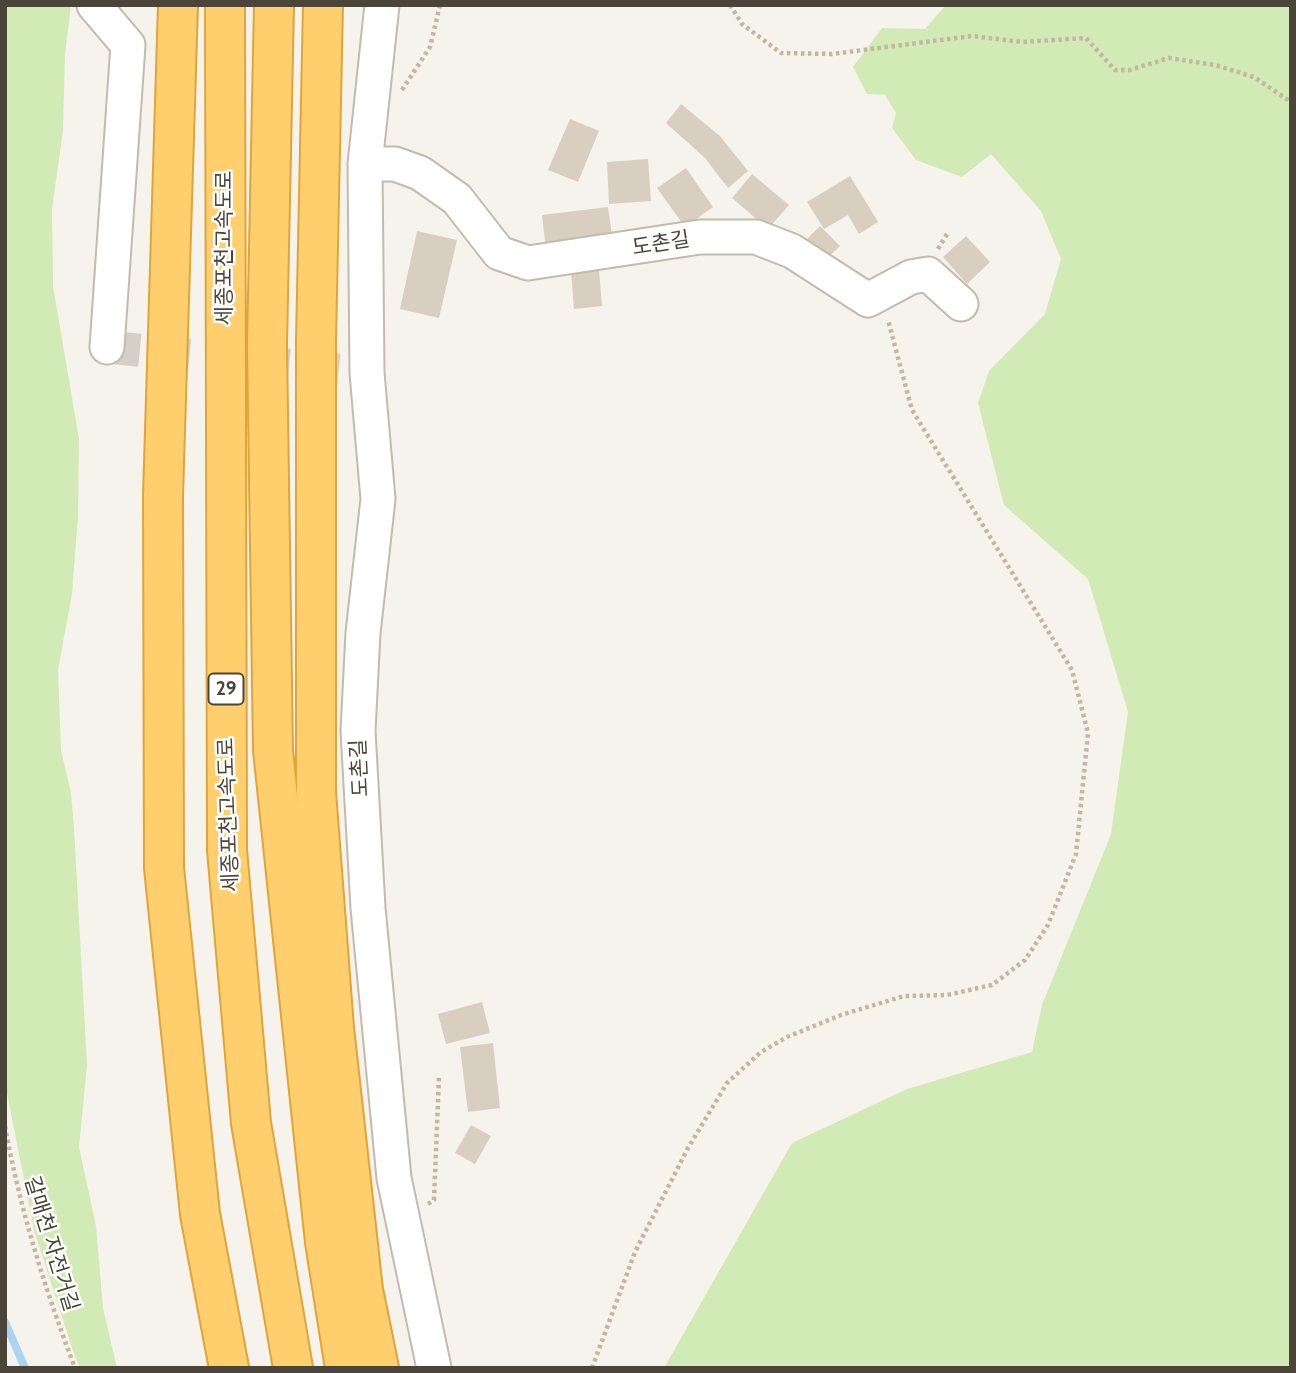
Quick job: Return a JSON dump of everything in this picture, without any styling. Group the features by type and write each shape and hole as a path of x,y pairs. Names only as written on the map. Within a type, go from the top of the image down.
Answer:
{"highway":[{"path":"178,5 163,496 164,868 200,1214 229,1368"},
{"name":"세종포천고속도로","path":"225,5 227,850 251,1123 293,1368"},
{"name":"세종포천고속도로","path":"274,5 267,345 273,750 321,1202 345,1368"},
{"path":"323,5 315,368 316,792 334,1028 363,1290 379,1368"}],"street":[{"path":"94,5 128,45 107,347"},
{"name":"도촌길","path":"382,5 365,164 367,373 378,499 363,633 358,731 368,908 394,1178 434,1368"},
{"name":"도촌길","path":"365,164 395,163 420,173 457,199 499,253 528,263 699,237 756,237 792,251 868,300"},
{"path":"868,300 911,277 928,274 961,304"}],"path":[{"path":"396,98 430,47 440,5"},
{"path":"730,5 742,24 781,53 832,54 972,36 1022,42 1086,38 1115,70 1130,70 1169,58 1214,65 1254,77 1291,102"},
{"path":"592,1368 635,1252 688,1148 727,1083 770,1047 841,1016 904,996 947,995 992,985 1025,960 1048,925 1076,854 1088,733 1072,670 912,410 893,331 885,313 868,300"},
{"path":"403,1224 434,1200 439,1076"},
{"name":"갈매천 자전거길","path":"5,1126 15,1181 44,1287 75,1368"}],"green space":[{"path":"5,5 71,5 65,54 63,131 52,209 53,286 79,439 78,516 72,594 58,670 61,750 71,793 74,828 87,1065 79,1147 96,1226 103,1308 117,1368 80,1368 73,1351 34,1230 5,1083"},
{"path":"946,5 1291,5 1291,1368 664,1368 792,1143 907,1089 1032,1052 1042,1005 1111,834 1128,712 1088,579 1004,505 978,403 989,371 1045,314 1061,259 1041,211 991,154 962,177 916,160 892,128 896,113 885,95 867,94 853,67 882,28 925,29"}],"building":[{"path":"681,104 720,136 748,171 728,188 705,158 666,123"},
{"path":"570,119 599,131 578,182 548,170"},
{"path":"648,159 651,201 609,204 607,162"},
{"path":"686,168 713,207 685,227 657,188"},
{"path":"752,174 789,205 768,229 732,198"},
{"path":"850,176 878,222 859,234 848,215 824,229 807,202"},
{"path":"608,207 613,242 546,250 542,215"},
{"path":"820,226 840,246 818,267 799,247"},
{"path":"417,231 457,240 439,318 400,309"},
{"path":"966,236 990,262 967,284 943,257"},
{"path":"599,269 602,306 574,309 571,271"},
{"path":"482,1002 490,1033 446,1044 438,1014"},
{"path":"493,1043 500,1108 468,1112 460,1047"},
{"path":"471,1125 491,1136 475,1164 455,1153"}],"waterway":[{"path":"5,1322 25,1368"}],"tunnel":[{"path":"107,347 367,373"}]}
